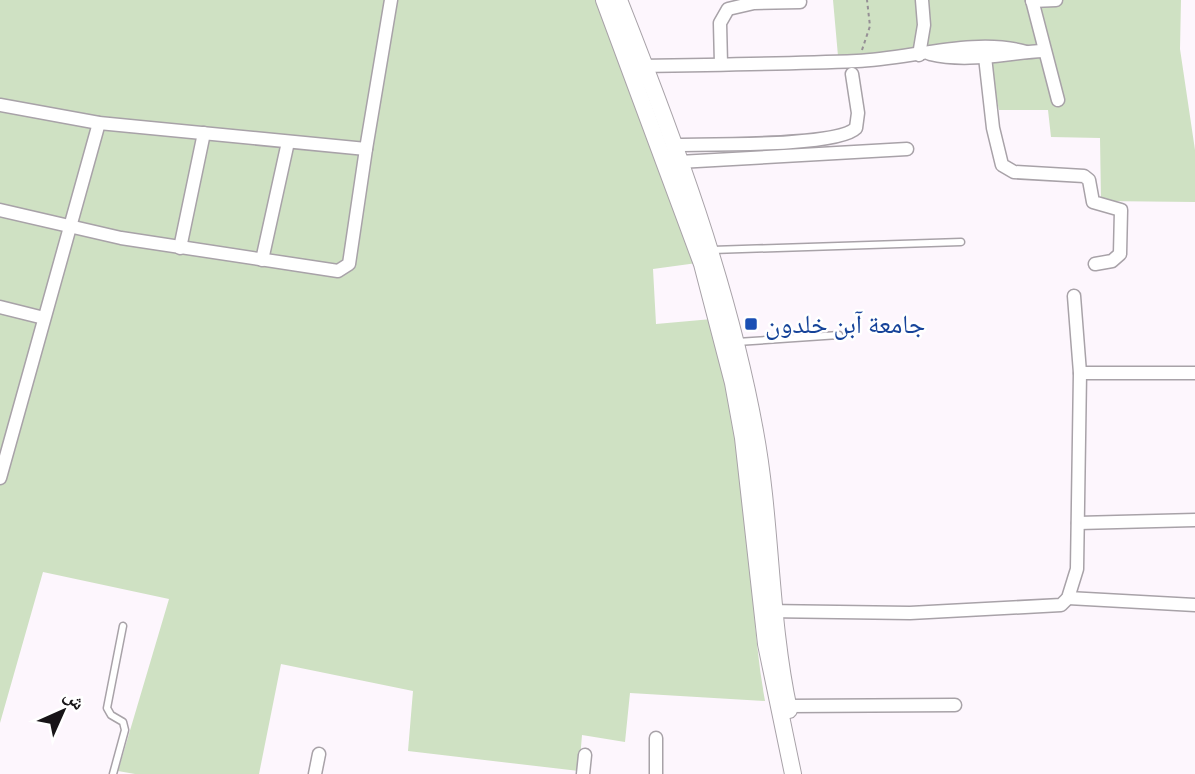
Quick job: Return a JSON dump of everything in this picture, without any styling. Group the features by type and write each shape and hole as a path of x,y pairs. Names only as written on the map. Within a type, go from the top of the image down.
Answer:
{"main road":[{"path":"604,0 673,145 710,250 735,342 757,445 774,692 793,774"},
{"path":"619,0 637,66 702,264 727,356 743,438 768,611 804,774"}],"street":[{"path":"0,211 70,228 180,248 338,271 344,268 349,264 391,0"},
{"path":"922,0 924,55"},
{"path":"1056,0 1032,1 1058,100"},
{"path":"721,64 720,23 728,9 754,3 800,2"},
{"path":"637,66 858,61 924,55 945,58 984,53 1043,51"},
{"path":"984,53 998,155 1006,170 1084,176 1089,180 1093,202 1121,210 1120,254 1112,261 1095,264"},
{"path":"673,145 773,142 844,136 856,128 858,119 852,74"},
{"path":"0,105 99,122 366,149"},
{"path":"0,478 3,457 99,122"},
{"path":"180,248 204,133"},
{"path":"262,260 288,142"},
{"path":"679,162 907,149"},
{"path":"768,611 993,611 1056,608 1068,598 1077,569 1078,523 1080,373 1074,296"},
{"path":"0,307 44,318"},
{"path":"1080,373 1195,373"},
{"path":"1078,523 1195,520"},
{"path":"1068,598 1195,605"},
{"path":"788,706 955,705"},
{"path":"656,738 656,774"},
{"path":"315,774 319,754"},
{"path":"583,774 585,755"}],"lane":[{"path":"710,250 961,242"},
{"path":"735,342 839,335"},
{"path":"113,774 125,730 122,722 111,715 107,708 123,626"}],"path":[{"path":"858,61 870,26 867,0"}],"green space":[{"path":"0,0 598,0 697,263 653,269 656,324 712,319 735,404 744,466 756,634 765,701 630,693 625,742 582,735 579,771 408,751 413,691 281,664 259,774 135,774 118,771 169,599 43,572 0,723"},
{"path":"833,0 1181,0 1180,49 1195,150 1195,202 1101,201 1100,138 1051,137 1048,110 999,110 991,74 979,58 838,56"}],"place":[{"name":"جامعة آبن خلدون","path":"751,324"}]}
